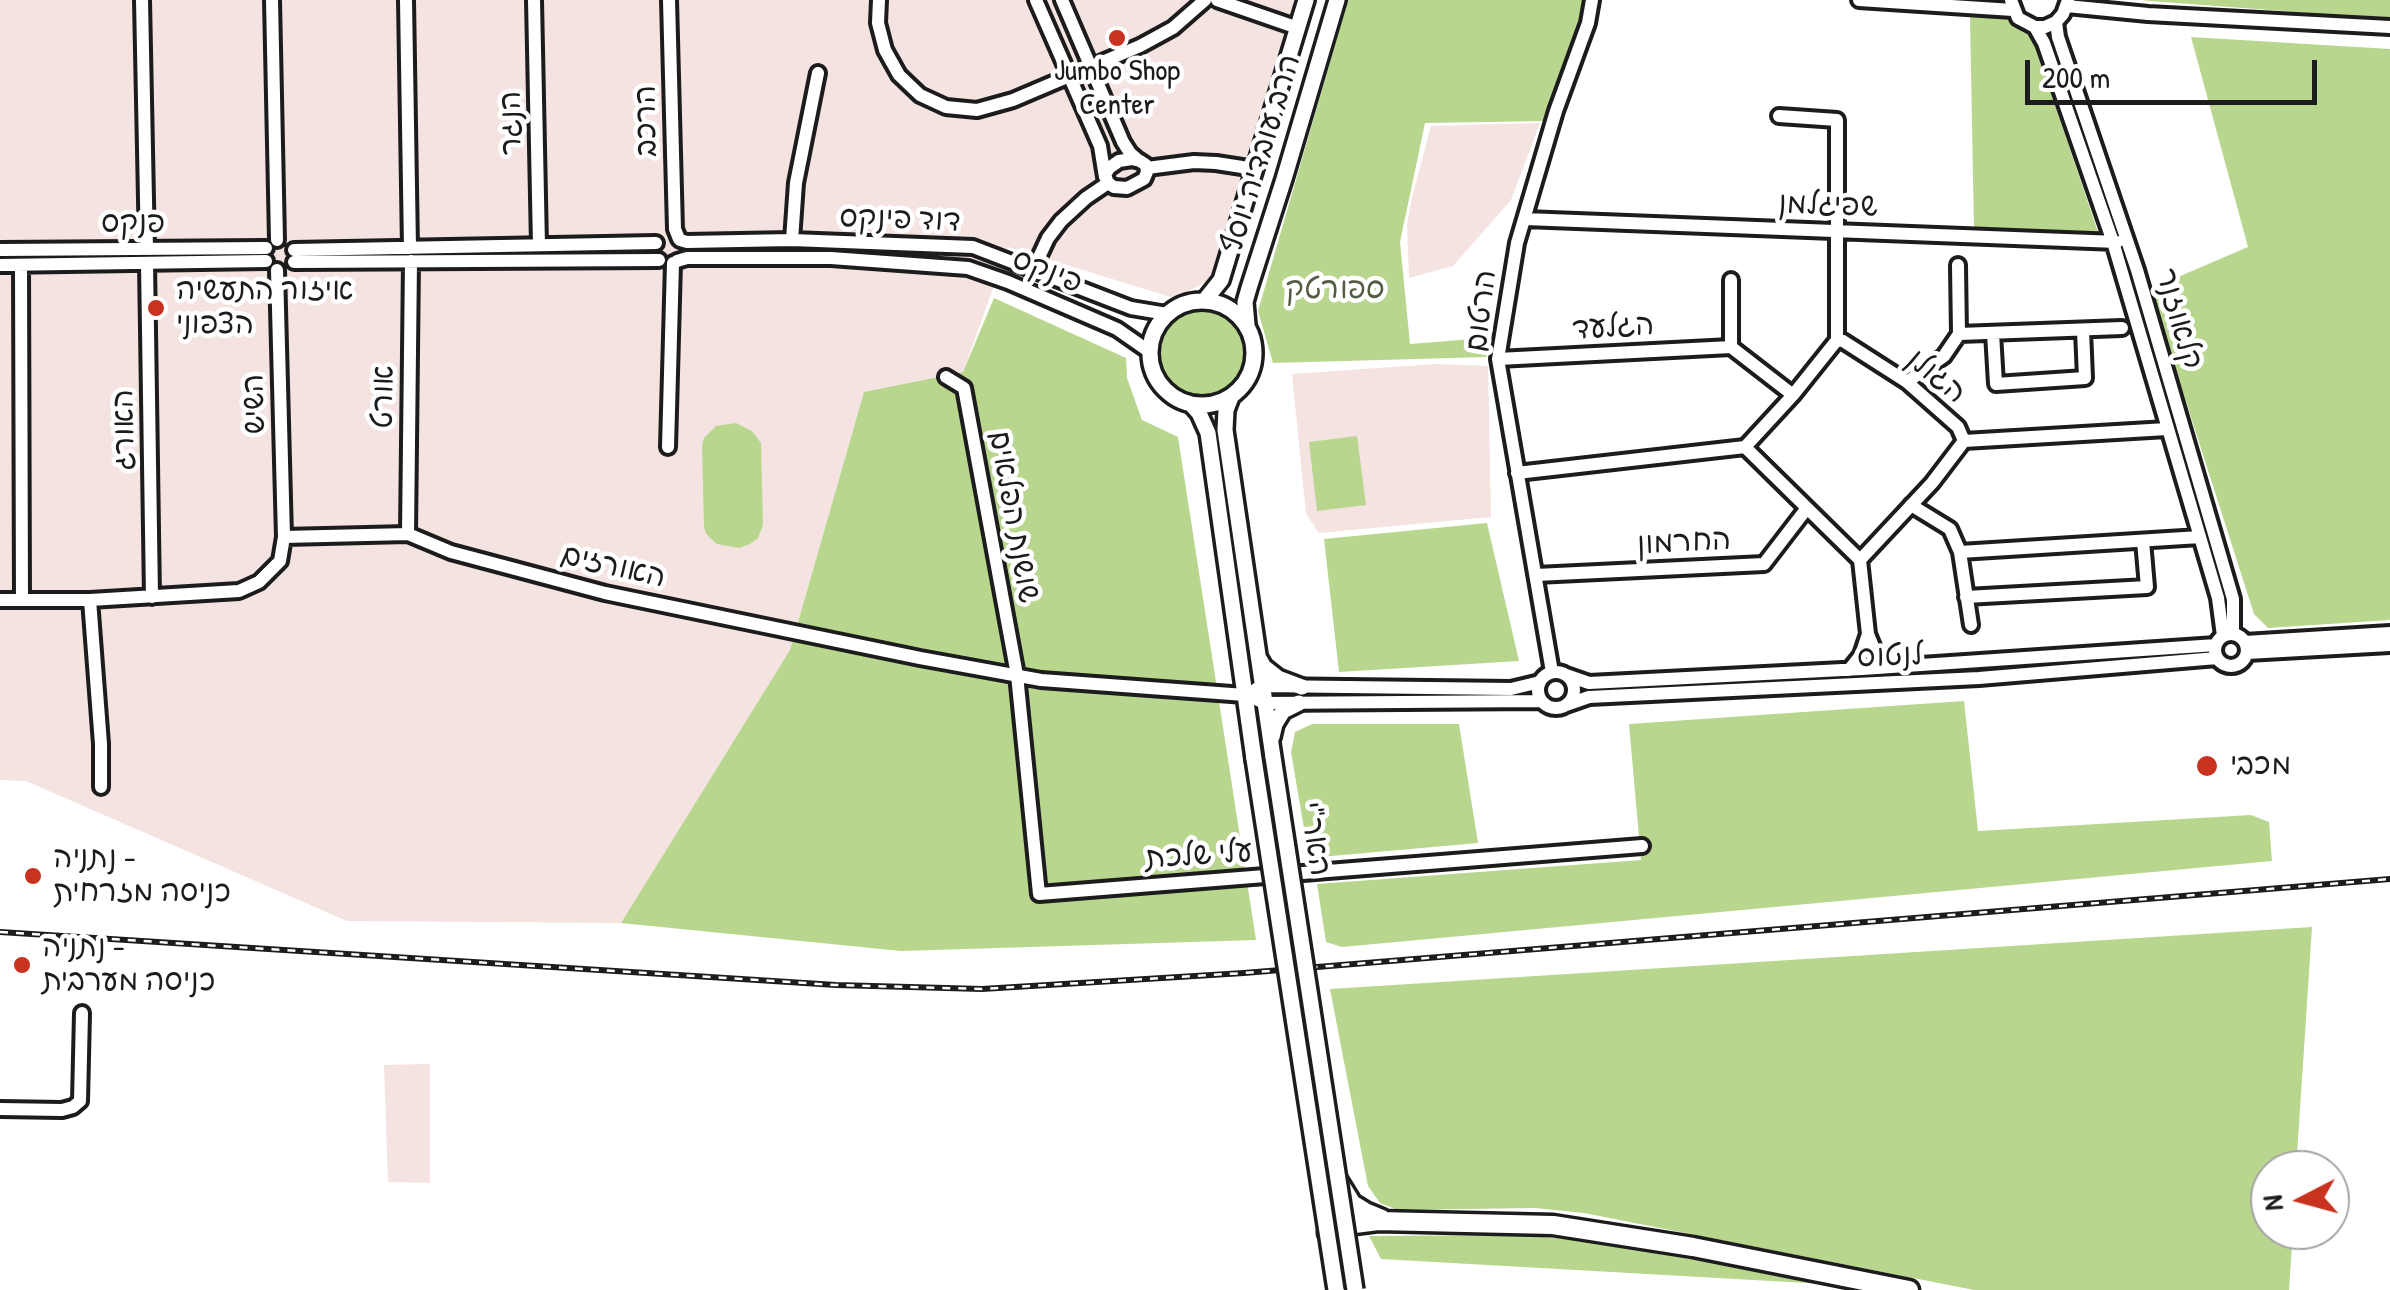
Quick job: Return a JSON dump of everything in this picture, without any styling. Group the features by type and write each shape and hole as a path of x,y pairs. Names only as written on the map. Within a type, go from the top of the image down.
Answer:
{"highway":[{"path":"1339,1182 1358,1208 1398,1222"},
{"path":"1337,1230 1372,1222 1535,1224 1606,1232 1908,1290"}],"main road":[{"name":"הרב עובדיה יוסף","path":"1206,300 1221,280 1306,0"},
{"name":"הרב עובדיה יוסף","path":"1246,325 1245,302 1337,0"},
{"path":"1206,300 1229,307 1246,325 1254,347 1254,364 1248,379 1231,397 1208,405 1191,404 1176,398 1154,374 1150,352 1154,334 1167,314 1180,305 1206,300"},
{"name":"האר\"י","path":"1231,397 1225,430 1339,1182 1336,1290"},
{"name":"האר\"י","path":"1191,404 1208,433 1254,759 1337,1230 1356,1290"},
{"path":"1258,658 1300,695 1279,718 1272,749"}],"street":[{"name":"האורג","path":"142,0 152,597"},
{"name":"השיש","path":"272,0 271,255 284,537"},
{"name":"אורט","path":"406,0 410,254 408,534"},
{"name":"הנגר","path":"534,0 539,245"},
{"name":"הרכב","path":"669,0 675,229 680,240"},
{"path":"880,0 878,23 885,50 899,75 920,94 946,107 977,110 1013,100 1157,38 1205,0"},
{"path":"1036,0 1102,152 1106,180 1117,188 1133,186 1144,179 1142,164 1124,144 1062,0"},
{"path":"1217,0 1298,28"},
{"name":"הרטום","path":"1588,23 1592,0"},
{"name":"הרטום","path":"1559,674 1516,472 1498,358 1517,243 1556,111 1588,23 1601,0"},
{"path":"1859,0 2012,5 2018,18 2035,27 2056,22 2067,3 2148,14 2390,27"},
{"name":"קלאוזנר","path":"2056,22 2129,243 2233,599 2230,645"},
{"name":"קלאוזנר","path":"2035,27 2044,43 2113,242 2230,645"},
{"path":"792,240 796,183 818,73"},
{"path":"1516,472 1745,447 1836,340 1836,120 1780,116"},
{"path":"1033,270 1061,221 1106,180 1109,168 1116,162 1216,162 1256,169"},
{"name":"שפיגלמן","path":"1525,219 2129,243"},
{"path":"294,256 656,243 665,235 674,235 680,240 682,253 670,261"},
{"name":"דוד פינקס","path":"680,240 792,240 974,248 1131,308 1167,314"},
{"path":"0,265 147,256 271,255 287,242 294,256"},
{"path":"656,243 655,252 670,261"},
{"name":"פנקס","path":"0,250 147,256"},
{"name":"פינקס","path":"410,254 670,261 831,258 968,268 1117,329 1150,352"},
{"path":"271,255 287,269 294,256"},
{"path":"668,447 670,261"},
{"path":"21,264 22,600"},
{"path":"1907,382 1944,356 1958,334 1958,265"},
{"path":"1731,280 1731,347 1793,395"},
{"path":"1958,334 2122,328"},
{"path":"1993,332 1996,384 2085,378 2083,330"},
{"name":"הגולן","path":"1836,340 1907,382 1958,427 1964,440 1932,483 1860,560"},
{"name":"הגלעד","path":"1498,358 1731,347"},
{"name":"שושנת הפלאים","path":"946,377 964,388 1016,675"},
{"path":"1964,440 2167,429"},
{"path":"1745,447 1860,560 1868,634 1877,656 1890,667"},
{"path":"1911,505 1950,529 1960,552 1971,624"},
{"name":"החרמון","path":"1536,575 1764,564 1807,508"},
{"name":"האורזים","path":"284,537 408,534 451,552 605,592 920,658 1041,680 1245,695"},
{"path":"0,600 90,600 240,591 259,582 280,561 284,537"},
{"path":"1960,552 2200,537"},
{"path":"1966,597 2147,587 2143,540"},
{"path":"90,600 101,787"},
{"name":"לנטוס","path":"1559,674 1589,683 1849,670 2390,633"},
{"path":"1849,670 1861,655 1868,634"},
{"name":"לנטוס","path":"1566,705 1589,697 1979,678 2230,645 2390,645"},
{"path":"1245,695 1262,686 1300,695 1542,701 1556,708 1566,705 1574,690 1559,674 1511,689 1300,695 1265,703 1245,695"},
{"name":"עלי שלכת","path":"1016,675 1038,894 1642,846"},
{"path":"1540,682 1538,692 1542,701"},
{"path":"0,1109 62,1110 73,1108 80,1101 82,1013"}],"shaded area":[{"path":"0,0 1300,0 1213,279 1174,298 1008,247 963,372 864,392 790,650 621,923 347,921 26,781 0,780"},
{"path":"1540,123 1511,200 1453,266 1409,278 1407,225 1431,126"},
{"path":"1435,364 1488,366 1491,517 1319,533 1306,514 1292,374"},
{"path":"430,1064 430,1183 388,1182 384,1065"}],"green space":[{"name":"ספורטק","path":"1348,0 1591,0 1547,121 1425,123 1400,242 1410,344 1486,338 1487,357 1273,363 1258,311"},
{"path":"2142,0 2390,0 2390,19 2150,1"},
{"path":"2009,15 2031,34 2099,235 1974,231 1970,16"},
{"path":"2191,37 2390,49 2390,620 2268,628 2254,614 2150,289 2248,247"},
{"path":"994,298 1126,358 1127,378 1142,420 1178,437 1256,940 901,951 621,923 790,650 864,392 963,372"},
{"path":"1203,306 1221,310 1236,320 1246,335 1250,353 1246,371 1236,386 1221,396 1203,400 1185,396 1170,386 1160,371 1156,353 1160,335 1170,320 1185,310"},
{"path":"736,423 752,431 761,443 763,525 758,538 739,548 717,544 706,534 702,445 716,426"},
{"path":"1357,436 1366,505 1317,511 1309,442"},
{"path":"1487,523 1519,661 1339,672 1324,539"},
{"path":"1964,701 1978,831 2251,815 2269,822 2272,861 1342,947 1326,942 1317,884 1641,860 1629,724"},
{"path":"1312,724 1459,724 1478,843 1309,858 1291,752 1295,732"},
{"path":"2312,927 2297,1150 2250,1150 2250,1250 2292,1250 2289,1290 1974,1290 1584,1213 1535,1208 1398,1210 1380,1203 1368,1186 1330,989"},
{"path":"1369,1236 1560,1238 1842,1285 1381,1259"}],"railway":[{"path":"0,932 836,985 982,989 1244,973 2390,879"}],"place":[{"name":"Jumbo Shop Center","path":"1117,38"},
{"name":"איזור התעשיה הצפוני","path":"156,308"},
{"name":"מכבי","path":"2207,766"},
{"name":"נתניה - כניסה מזרחית","path":"33,876"},
{"name":"נתניה - כניסה מערבית","path":"22,965"}]}
